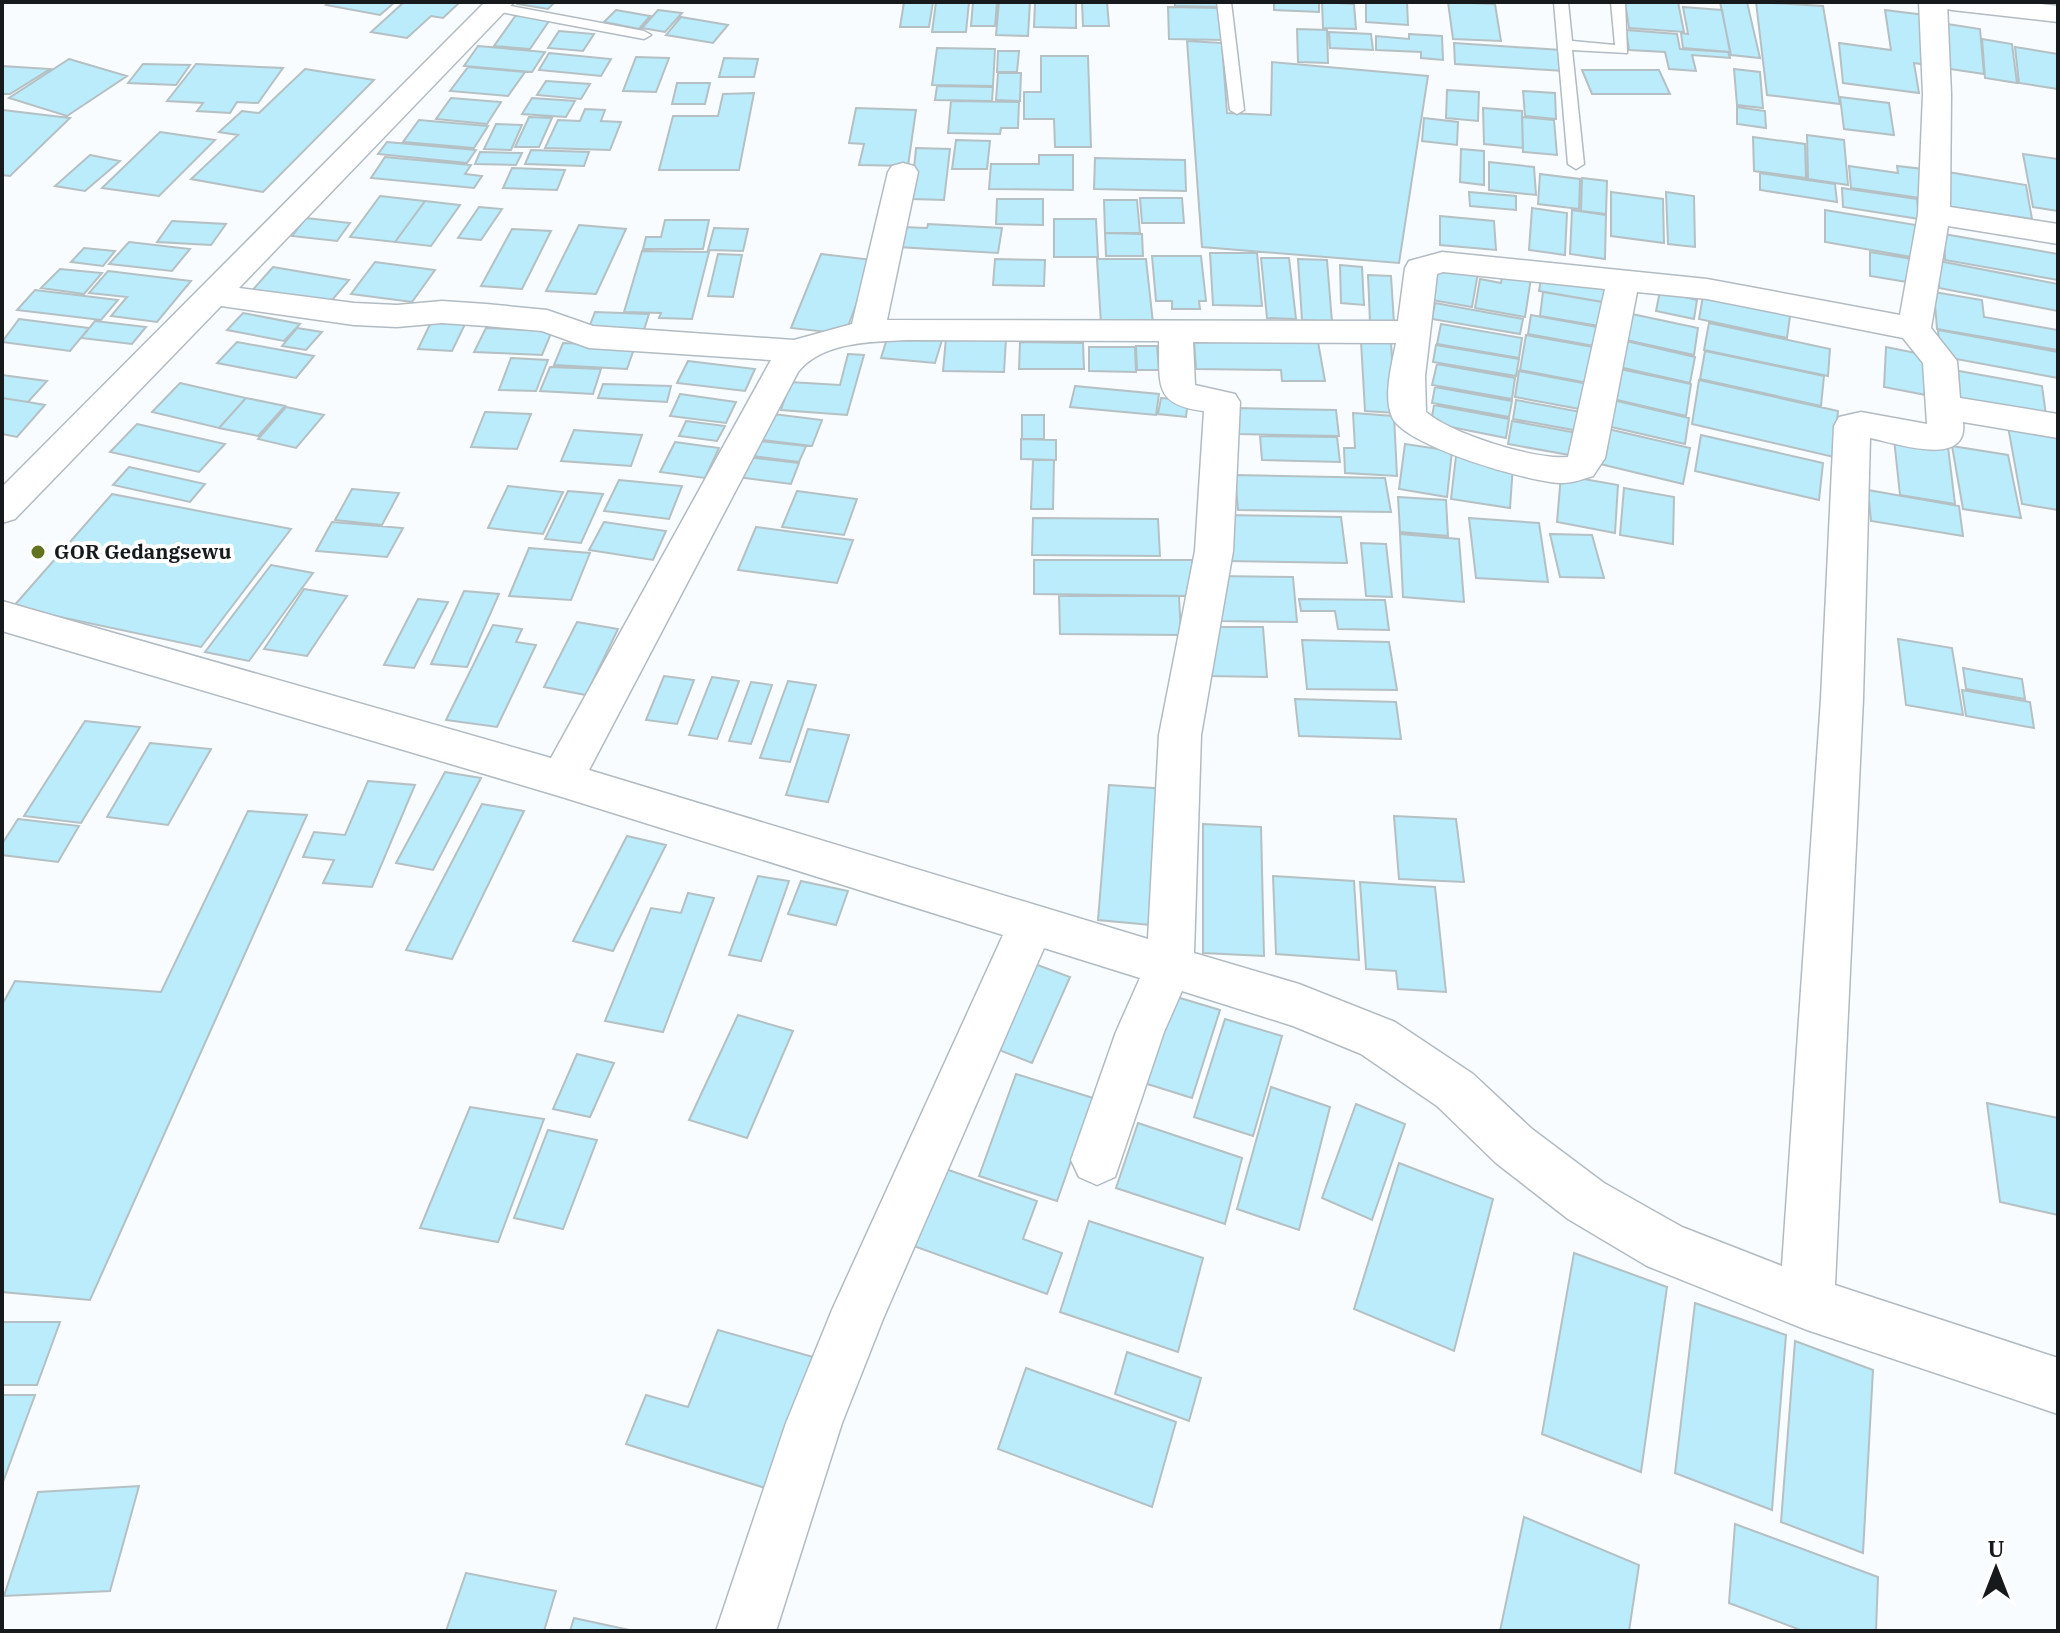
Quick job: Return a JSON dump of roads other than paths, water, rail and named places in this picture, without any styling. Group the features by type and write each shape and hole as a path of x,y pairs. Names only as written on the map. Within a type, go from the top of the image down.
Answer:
{"main road":[{"path":"1914,329 1934,214 1937,94 1933,2"},
{"path":"1952,2 2058,14"},
{"path":"2,510 498,5"},
{"path":"867,332 903,172"},
{"path":"1934,214 2058,234"},
{"path":"1623,279 1587,458 1580,467 1564,470 1543,467 1438,437 1420,428 1410,417 1406,402 1419,276 1421,268 1430,263 1623,279 1707,289 1914,329 1940,361 1946,433 1939,439 1861,424 1852,426 1841,715 1807,1303"},
{"path":"213,295 354,314 397,316 442,312 516,317 559,324 589,337 800,351 867,332 908,329 1414,332"},
{"path":"1097,1160 1140,1032 1170,965 1180,735 1214,551 1222,402 1190,398 1178,390 1175,330"},
{"path":"562,779 769,393 791,358 800,351"},
{"path":"1943,407 2058,426"},
{"path":"2,616 562,779 1299,1006 1378,1038 1455,1090 1514,1146 1586,1201 1666,1247 1807,1303 2058,1386"},
{"path":"746,1631 814,1423 859,1310 1032,923"}],"lane":[{"path":"1224,2 1237,110"},
{"path":"1561,2 1576,164"},
{"path":"1565,45 1622,50 1618,2"},
{"path":"498,5 551,15 570,23 644,35"}],"place":[{"name":"GOR Gedangsewu","path":"38,552"}]}
